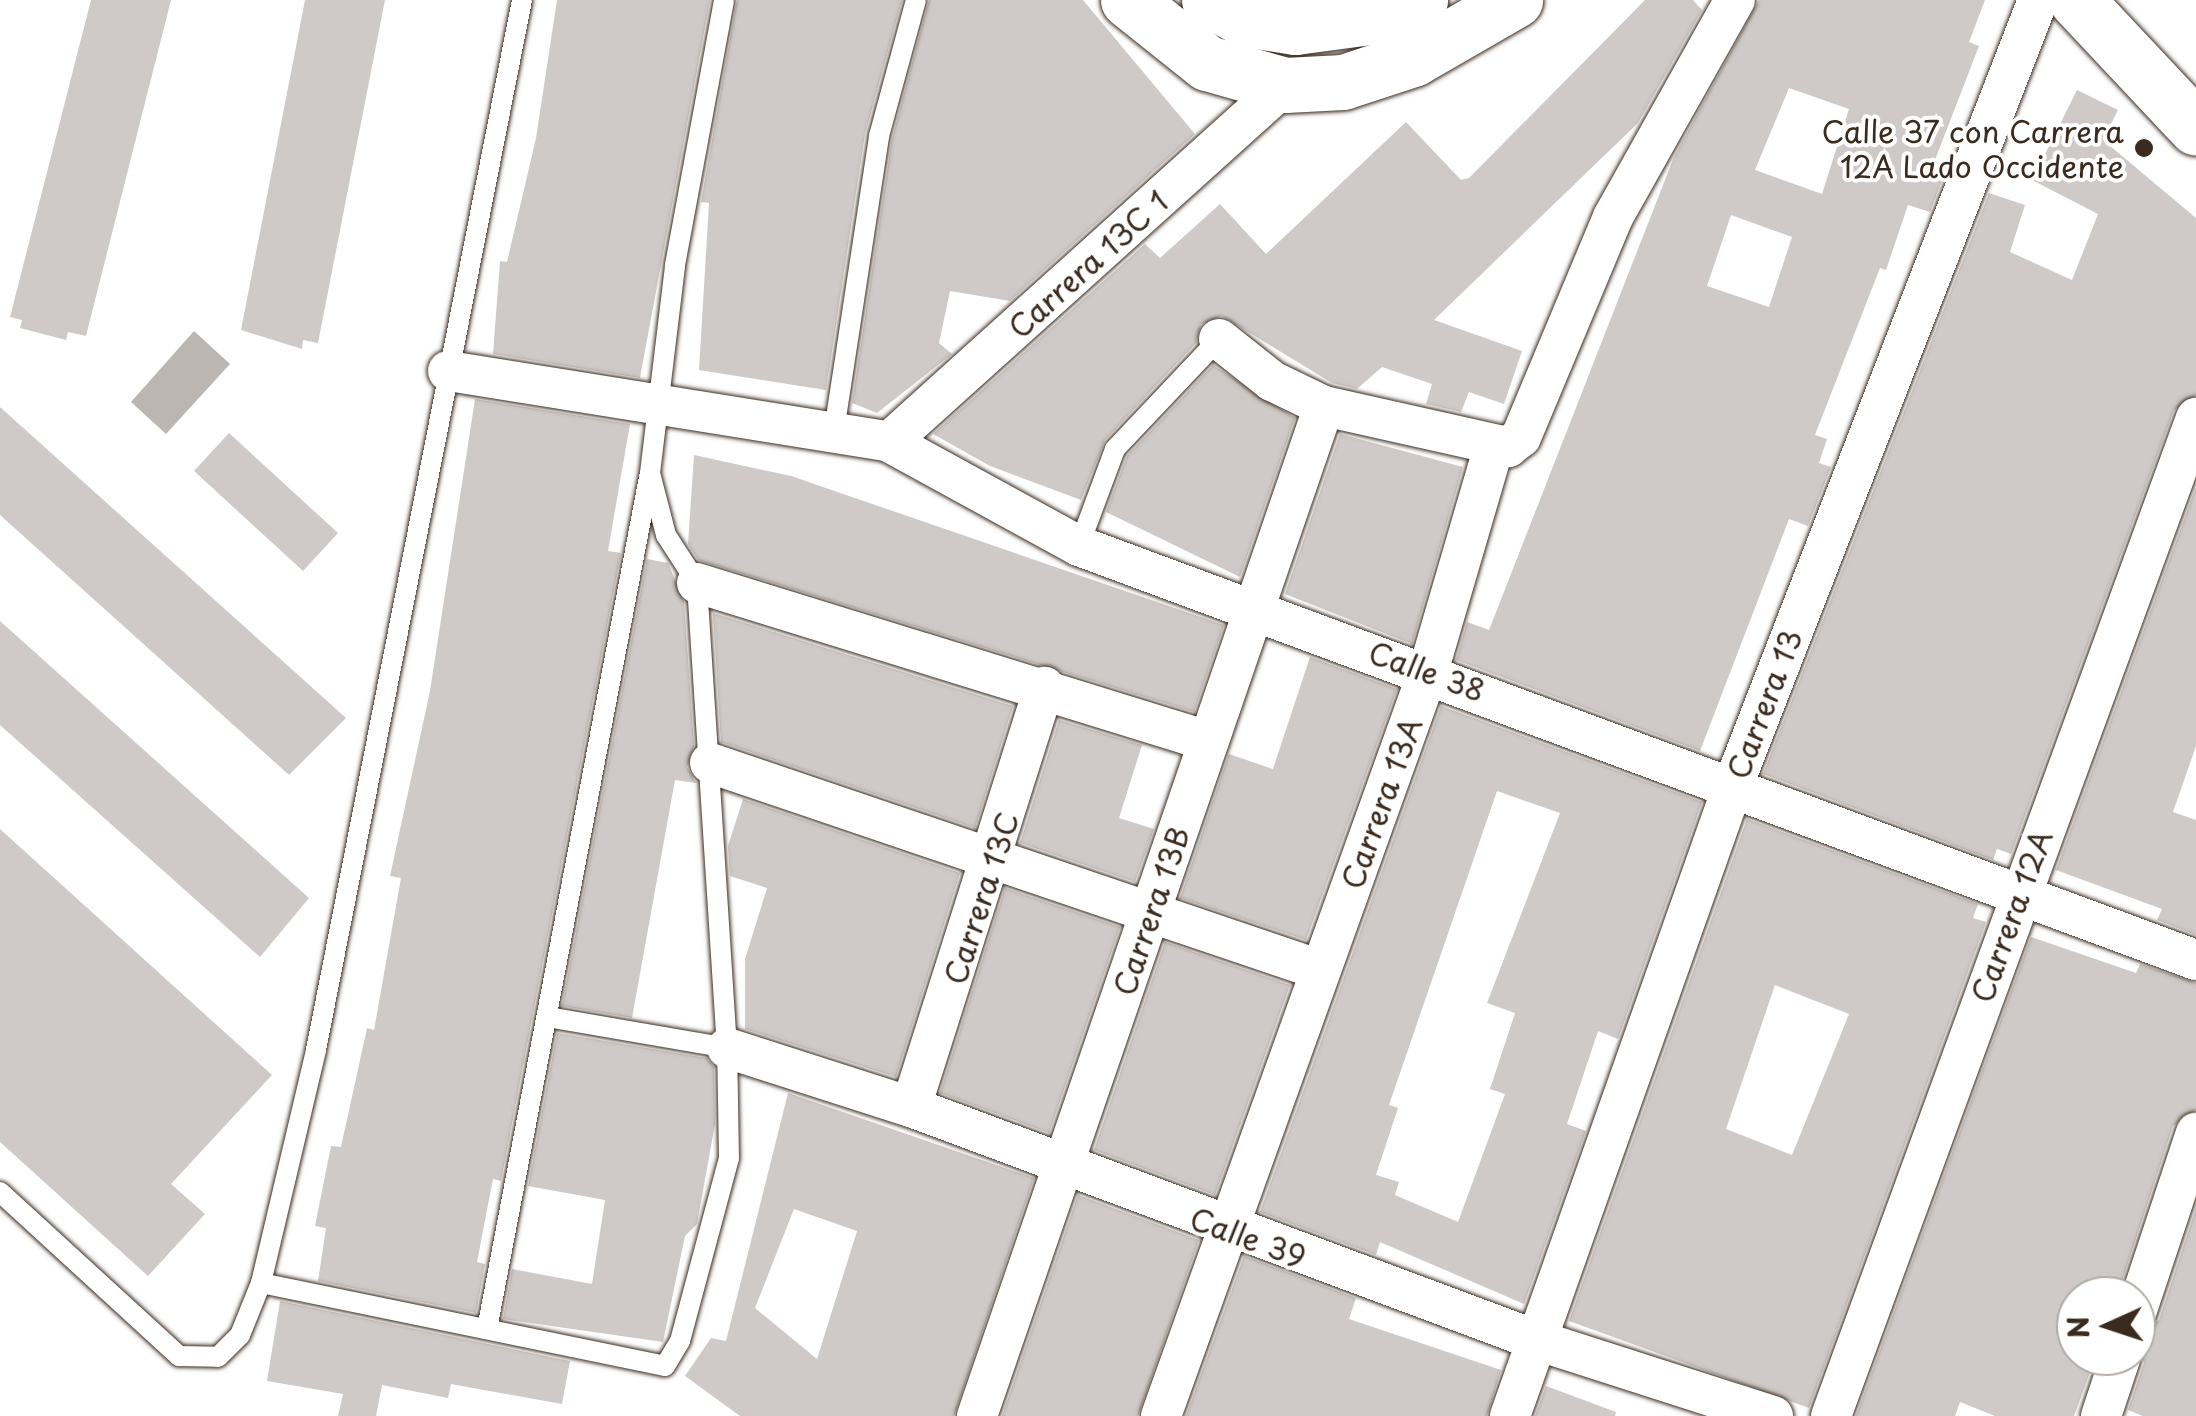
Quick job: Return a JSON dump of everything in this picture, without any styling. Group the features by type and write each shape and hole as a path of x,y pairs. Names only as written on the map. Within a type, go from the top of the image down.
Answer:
{"main road":[{"path":"1128,0 1207,63 1285,85 1343,82 1413,59 1516,0"},
{"path":"1209,0 1244,19 1295,27 1400,13 1420,0"},
{"path":"2076,0 2196,128"}],"street":[{"path":"1219,339 1272,382 1324,406 1494,447 1521,437 1612,217 1735,0"},
{"name":"Carrera 13","path":"1510,1416 1734,783 2038,0"},
{"name":"Carrera 13C 1","path":"889,442 1285,85"},
{"name":"Calle 38","path":"448,371 889,442 1080,546 1252,605 1734,783 2016,899 2196,960"},
{"name":"Carrera 13B","path":"977,1416 1252,605 1324,406"},
{"name":"Carrera 12A","path":"1831,1416 2016,899 2196,418"},
{"name":"Carrera 13A","path":"1161,1416 1233,1232 1320,970 1428,672 1494,447"},
{"path":"697,583 1208,740"},
{"name":"Carrera 13C","path":"911,1107 995,860 1044,687"},
{"path":"710,763 1320,970"},
{"name":"Calle 39","path":"727,1048 911,1107 1233,1232 1536,1340 1773,1416"},
{"path":"2148,1276 2196,1134"},
{"path":"2101,1416 2115,1376"}],"lane":[{"path":"0,1192 179,1356 206,1360 231,1348 261,1283 316,1050 522,0"},
{"path":"487,1330 548,1017 634,527 650,473 657,406 724,0"},
{"path":"834,431 879,136 916,0"},
{"path":"1080,546 1115,449 1219,339"},
{"path":"261,1283 666,1366 691,1308 728,1158 727,1048 697,583 666,535 650,473"},
{"path":"548,1017 727,1048"}],"shaded area":[{"path":"194,331 230,364 166,434 131,402"}],"building":[{"path":"91,0 171,0 86,336 68,332 66,340 20,328 22,320 10,317"},
{"path":"305,0 385,0 318,343 303,340 302,349 241,330"},
{"path":"557,0 710,0 640,378 493,354 500,261 507,262 536,138"},
{"path":"737,0 902,0 865,134 826,390 699,370 709,203 701,202"},
{"path":"929,0 1083,0 1195,134 1010,301 950,291 939,343 952,354 877,413 852,403 892,139"},
{"path":"1645,0 1693,0 1702,10 1638,123 1434,320 1522,351 1504,404 1469,392 1461,412 1426,404 1432,384 1382,367 1357,389 1332,383 1222,316 1201,324 1196,343 1105,440 1081,500 990,466 933,434 1145,244 1160,258 1220,204 1266,254 1406,122 1461,180 1469,178"},
{"path":"1759,0 1985,0 1969,42 1979,46 1930,173 1943,178 1930,212 1908,205 1886,270 1880,268 1815,435 1827,439 1819,463 1831,467 1808,526 1789,519 1700,751 1456,660 1467,622 1489,630 1674,157","holes":["1789,88 1849,109 1822,194 1755,170","1731,215 1792,237 1769,307 1707,286"]},
{"path":"2077,90 2118,110 2103,140 2196,218 2196,395 2174,410 2011,854 1997,849 1993,860 1763,774 1989,193 2025,205 2010,252 2072,280 2098,214 2032,180"},
{"path":"1213,365 1295,418 1240,577 1106,512 1127,456"},
{"path":"475,399 630,424 608,551 621,553 501,1181 493,1179 477,1262 485,1264 476,1313 318,1281 326,1228 315,1226 331,1146 341,1147 367,1028 374,1030 401,878 390,876 430,691"},
{"path":"0,407 346,718 289,775 0,515"},
{"path":"229,433 338,533 303,571 194,471"},
{"path":"1340,434 1463,467 1412,644 1285,594"},
{"path":"694,455 791,476 1224,625 1194,712 698,560 688,544"},
{"path":"2196,487 2196,746 2173,812 2196,820 2196,935 2157,920 2162,909 2056,870"},
{"path":"647,559 668,563 684,602 694,746 687,767 696,783 675,780 632,1018 562,1006"},
{"path":"713,613 1013,706 975,828 721,742"},
{"path":"0,621 309,898 260,957 0,725"},
{"path":"1310,657 1397,689 1306,940 1180,898 1229,754 1273,769"},
{"path":"1441,706 1702,802 1618,1039 1598,1031 1567,1124 1586,1131 1524,1304 1380,1242 1376,1255 1260,1212","holes":["1497,791 1560,813 1487,1003 1515,1013 1490,1089 1505,1094 1458,1222 1395,1195 1399,1182 1376,1175 1398,1108 1389,1105"]},
{"path":"1059,720 1142,745 1119,818 1154,829 1135,882 1020,843"},
{"path":"743,799 960,873 896,1077 745,1029 745,959 767,888 730,876 728,846"},
{"path":"1747,819 1978,904 1973,918 1986,922 1809,1408 1569,1321","holes":["1775,985 1849,1014 1792,1155 1726,1129"]},
{"path":"0,829 272,1075 171,1184 205,1214 148,1276 0,1142"},
{"path":"1005,888 1120,927 1049,1133 940,1093"},
{"path":"2031,937 2136,973 2140,964 2196,983 2196,1110 2173,1126 2124,1276 2056,1276 2056,1376 2089,1376 2074,1416 1995,1416 1960,1402 1955,1416 1856,1416"},
{"path":"1165,942 1290,985 1215,1195 1094,1150"},
{"path":"557,1033 706,1058 714,1067 715,1124 697,1224 685,1236 663,1342 503,1319 512,1269 592,1284 605,1200 528,1186"},
{"path":"788,1093 1034,1178 954,1416 740,1416 685,1376 711,1338 726,1341","holes":["794,1209 857,1231 817,1359 755,1308"]},
{"path":"1078,1195 1199,1240 1138,1416 1002,1416"},
{"path":"2196,1208 2196,1416 2143,1416 2128,1410 2140,1376 2156,1376 2159,1320"},
{"path":"1244,1256 1356,1298 1349,1319 1501,1370 1487,1416 1186,1416"},
{"path":"280,1301 570,1361 562,1404 451,1384 448,1398 382,1385 376,1416 338,1416 343,1394 267,1381"},
{"path":"1546,1386 1616,1412 1615,1416 1535,1416"}],"place":[{"name":"Calle 37 con Carrera 12A Lado Occidente","path":"2144,148"}]}
